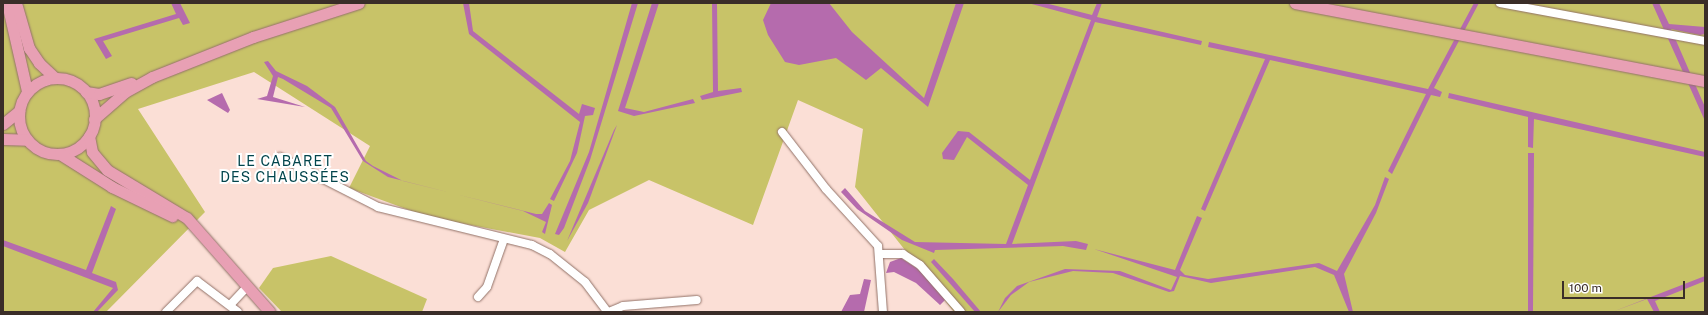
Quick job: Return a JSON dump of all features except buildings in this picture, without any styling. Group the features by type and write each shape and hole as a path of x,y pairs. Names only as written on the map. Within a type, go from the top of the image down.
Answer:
{"main road":[{"path":"7,3 28,92"},
{"path":"16,3 30,48 39,63 55,78"},
{"path":"86,92 106,92 152,77 253,37 359,3"},
{"path":"1295,3 1705,81"},
{"path":"152,77 125,92 94,119 89,136 92,152 107,170 156,204 192,224 210,240 247,287 270,312"},
{"path":"3,124 19,111 28,92 40,82 55,78 72,81 86,92 94,119"},
{"path":"19,111 27,140"},
{"path":"60,154 76,148 89,136"},
{"path":"3,139 27,140 42,151 60,154 112,187 156,204"}],"street":[{"path":"1500,3 1705,41"},
{"path":"782,132 826,189 878,246 880,254 883,312"},
{"path":"280,157 378,207 532,245 566,264 608,312 623,306 697,300"},
{"path":"478,297 486,287 504,239"},
{"path":"880,254 903,254 920,265 961,312"},
{"path":"166,312 197,281 231,304 238,312"},
{"path":"231,304 247,287"}],"shaded area":[{"path":"3,3 1705,3 1705,312 954,312 855,187 863,129 798,100 753,225 649,180 589,210 565,252 540,238 428,217 349,188 370,146 254,72 138,109 205,212 106,312 3,312"},
{"path":"171,3 180,3 190,23 183,25 179,18 103,41 112,56 106,59 94,39 176,14"},
{"path":"463,3 469,3 473,31 579,114 582,104 595,108 593,115 585,116 577,153 554,201 550,199 570,161 580,122 469,34"},
{"path":"632,3 638,3 590,160 564,228 559,235 555,234 589,152"},
{"path":"652,3 659,3 625,108 644,112 693,99 695,103 634,116 618,111"},
{"path":"712,3 717,3 718,91 741,88 742,92 702,100 700,96 713,92"},
{"path":"771,3 829,3 852,32 924,98 956,3 964,3 928,107 881,68 866,80 836,58 799,65 785,62 768,35 763,20"},
{"path":"1028,3 1045,3 1092,15 1097,3 1102,3 1097,17 1202,41 1201,45 1095,22 1012,244 1076,241 1088,244 1086,250 1063,246 935,250 934,253 902,240 857,209 841,192 845,188 865,211 915,242 1006,244 1028,185 967,137 954,160 943,159 942,153 958,131 969,132 1030,180 1091,20"},
{"path":"1474,3 1479,3 1434,88 1442,92 1440,97 1431,95 1392,174 1388,171 1426,94 1270,60 1205,211 1201,209 1265,59 1208,47 1209,42 1428,89"},
{"path":"1652,3 1659,3 1669,24 1705,27 1705,34 1700,35 1671,29 1705,107 1705,121"},
{"path":"268,61 276,71 307,86 335,107 366,161 402,181 388,177 363,161 331,108 283,79 278,77 273,97 305,107 257,99 267,96 273,76 264,62"},
{"path":"222,93 230,110 228,113 207,100"},
{"path":"1449,93 1705,152 1705,157 1534,119 1533,148 1528,147 1528,117 1448,98"},
{"path":"617,125 588,203 567,241 614,130"},
{"path":"1528,153 1534,153 1533,312 1528,312"},
{"path":"1385,177 1389,179 1376,213 1344,274 1353,312 1349,312 1334,275 1315,267 1211,283 1180,276 1174,291 1169,292 1113,273 1073,271 1029,282 1011,295 998,312 1005,298 1017,286 1065,269 1120,271 1171,290 1177,277 1094,249 1175,270 1197,216 1202,218 1180,270 1185,275 1208,279 1319,263 1337,271 1375,205"},
{"path":"463,196 536,214 542,214 549,203 552,205 545,234 542,232 546,222 523,211"},
{"path":"111,206 116,209 92,273 116,282 118,290 97,312 93,312 113,288 3,246 3,240 86,270"},
{"path":"331,256 427,299 422,312 282,312 259,288 273,268"},
{"path":"901,258 918,269 946,299 940,305 916,283 894,272 886,273 890,262"},
{"path":"934,259 981,312 975,312 931,262"},
{"path":"1705,276 1705,281 1655,301 1660,312 1654,312 1647,299 1612,312"},
{"path":"864,279 871,280 864,312 841,312 850,295 860,294"}],"district":[{"name":"LE CABARET DES CHAUSSÉES","path":"285,170"}]}
